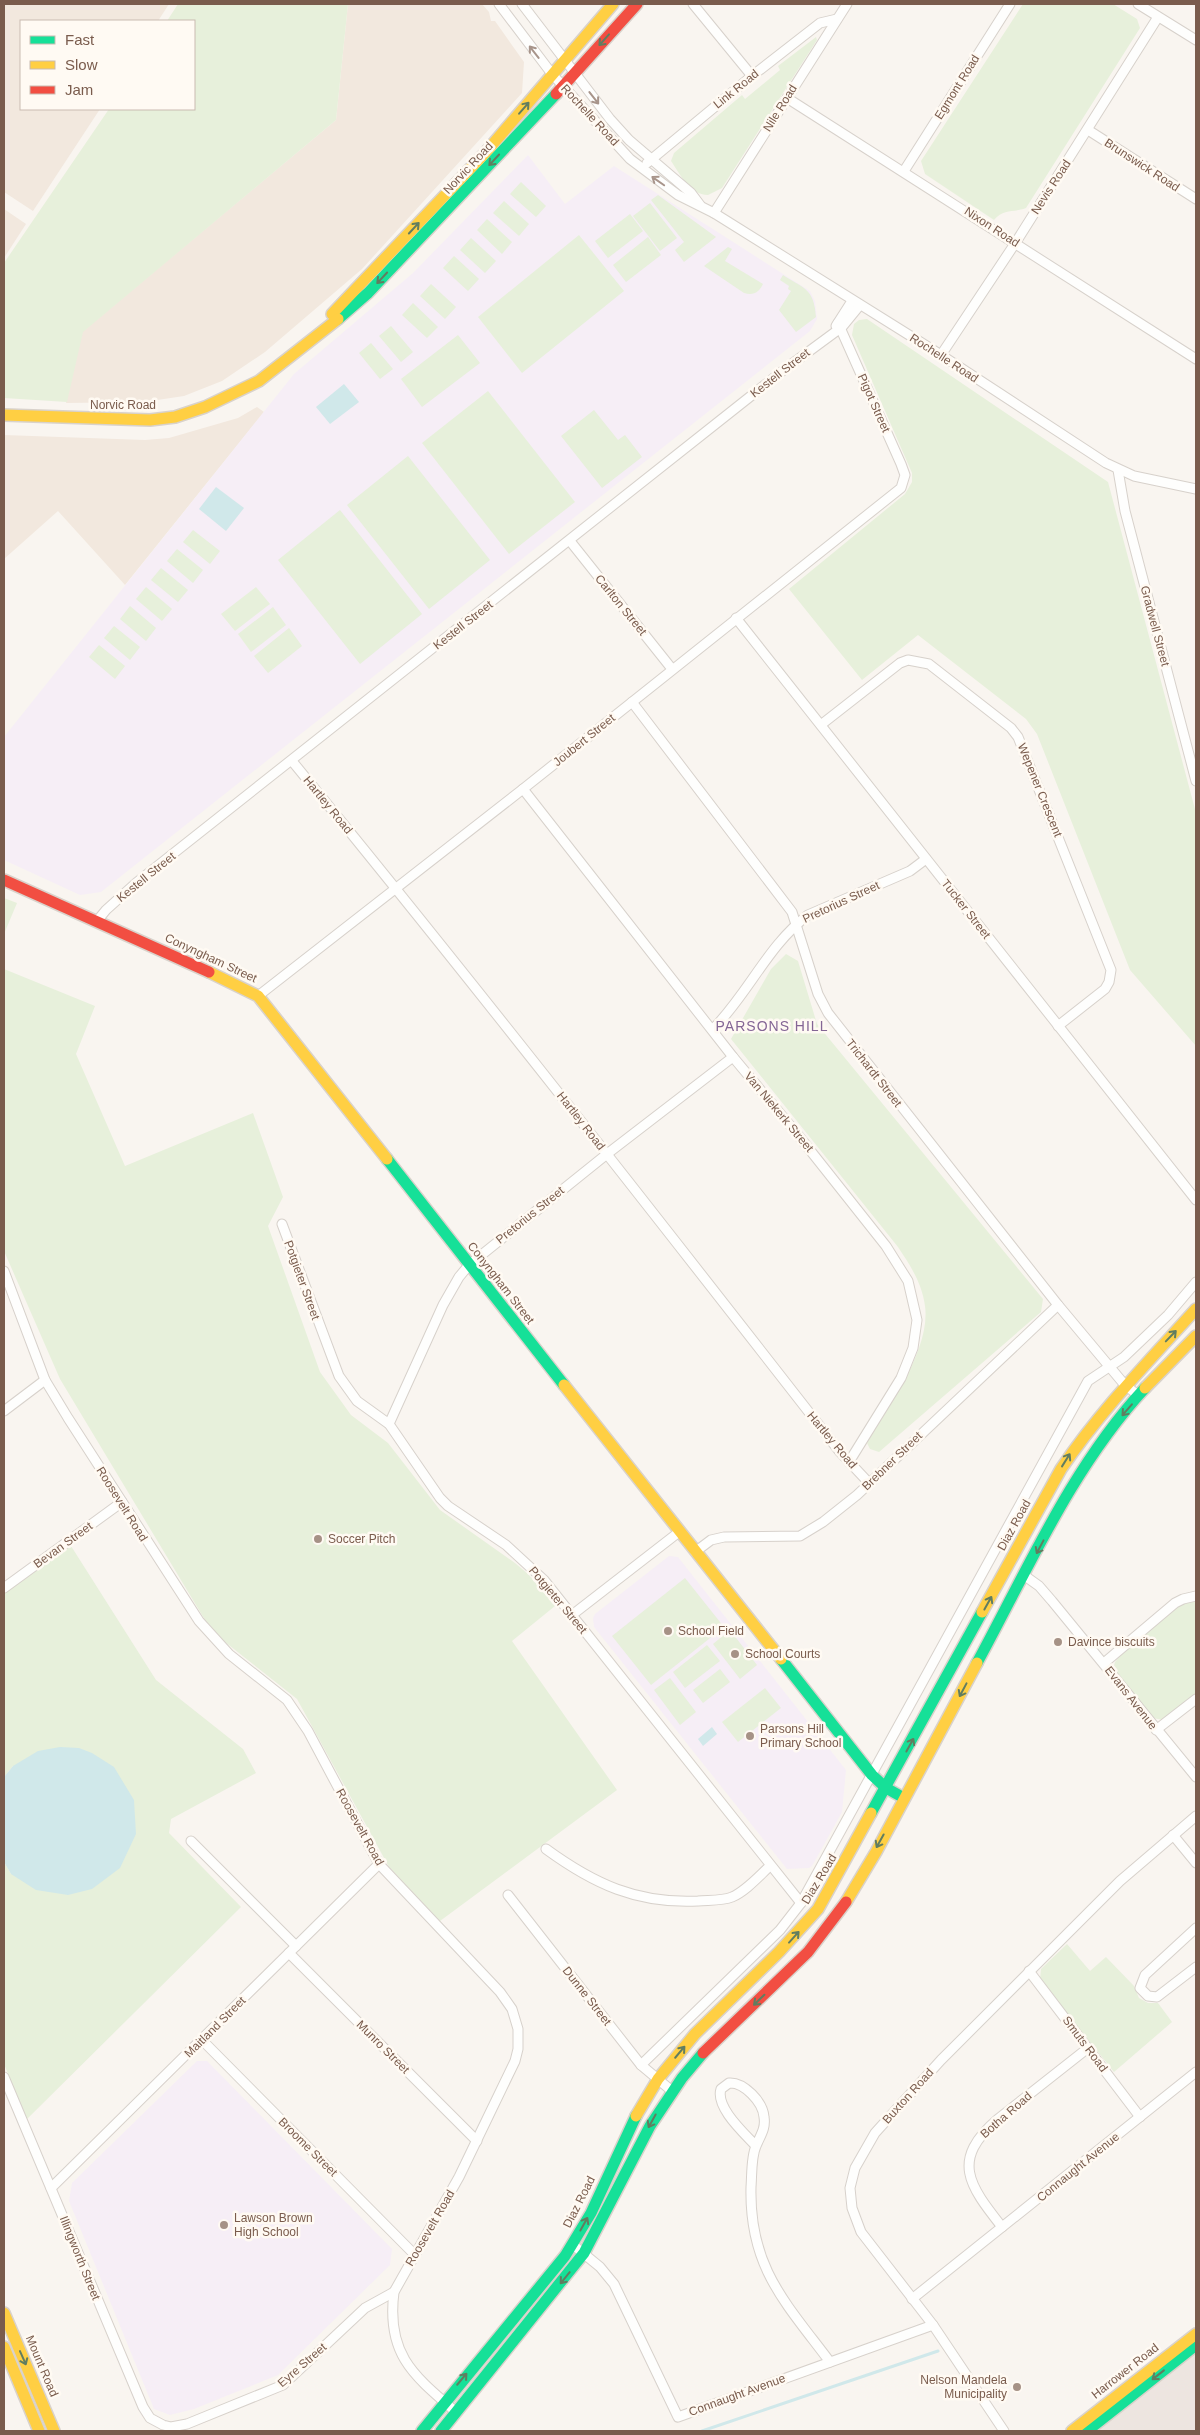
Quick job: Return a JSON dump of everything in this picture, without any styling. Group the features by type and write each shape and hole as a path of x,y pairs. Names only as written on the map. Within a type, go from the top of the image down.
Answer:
{"street":[{"name":"Rochelle Road","path":"499,4 563,87 641,169 678,195 714,213 941,355 1118,470 1134,476 1196,489"},
{"name":"Rochelle Road","path":"522,4 576,72 610,119 651,160 691,193 700,205"},
{"name":"Norvic Road","path":"309,340 322,324 486,152 564,58 613,4"},
{"name":"Norvic Road","path":"4,415 133,422 175,417 205,408 244,390 286,360 309,340 331,326 368,293 563,87 636,4"},
{"path":"693,4 752,76"},
{"name":"Nile Road","path":"714,213 847,4"},
{"name":"Egmont Road","path":"904,171 1010,4"},
{"path":"1138,4 1196,40"},
{"name":"Nevis Road","path":"941,355 1088,130 1158,17"},
{"name":"Link Road","path":"641,169 752,76 820,23 837,20"},
{"name":"Nixon Road","path":"786,98 1016,242 1196,359"},
{"name":"Brunswick Road","path":"1088,130 1196,199"},
{"name":"Kestell Street","path":"97,921 106,910 136,883 832,333 856,303"},
{"name":"Pigot Street","path":"840,325 901,464 904,479"},
{"name":"Gradwell Street","path":"1118,470 1125,511 1196,781"},
{"name":"Joubert Street","path":"258,996 395,887 523,789 898,490 904,479"},
{"name":"Carlton Street","path":"570,541 672,669"},
{"name":"Tucker Street","path":"736,618 822,724 926,859 1196,1200"},
{"name":"Wepener Crescent","path":"822,724 900,663 908,660 929,664 1011,728 1018,737 1111,970 1109,982 1105,989 1058,1026"},
{"name":"Trichardt Street","path":"632,702 786,903 797,923 818,994 828,1013 1058,1305 1124,1384 1139,1396"},
{"name":"Hartley Road","path":"292,761 395,887 849,1462 869,1483"},
{"name":"Van Niekerk Street","path":"523,789 713,1029 733,1057 886,1246 908,1282 913,1296 917,1320 916,1335 908,1363 849,1462"},
{"name":"Pretorius Street","path":"713,1029 732,1009 782,939 797,923 808,915 910,871 926,859"},
{"name":"Conyngham Street","path":"4,880 258,996 872,1775 886,1788 904,1798"},
{"name":"Pretorius Street","path":"389,1424 443,1305 459,1277 469,1265 607,1154 733,1057"},
{"name":"Potgieter Street","path":"282,1224 339,1376 356,1400 389,1424 440,1498 454,1511 519,1556 544,1580 770,1866 802,1903"},
{"name":"Roosevelt Road","path":"4,1271 45,1380 173,1583 209,1634 229,1654 287,1700 379,1864 500,1992 512,2009 518,2029 518,2049 459,2177 394,2292 392,2314 403,2359 416,2377 456,2412"},
{"name":"Diaz Road","path":"640,2065 780,1930 802,1903 1084,1388 1094,1376 1110,1368 1168,1315 1196,1282"},
{"name":"Brebner Street","path":"695,1552 711,1540 724,1537 800,1536 823,1522 844,1507 1058,1305"},
{"name":"Diaz Road","path":"422,2431 444,2401 572,2244 596,2201 636,2117 658,2079 689,2041 787,1944 818,1909 1060,1469 1091,1424 1124,1384 1196,1309"},
{"path":"441,2431 584,2253 602,2223 654,2116 672,2091 700,2056 789,1973 825,1931 848,1898 1065,1500 1092,1456 1113,1426 1139,1396 1196,1336"},
{"path":"4,1410 45,1380"},
{"name":"Bevan Street","path":"4,1588 122,1502"},
{"path":"572,1615 679,1532"},
{"name":"Evans Avenue","path":"1025,1576 1046,1594 1196,1777"},
{"path":"1104,1663 1175,1603 1196,1596"},
{"path":"1156,1730 1196,1699"},
{"name":"Buxton Road","path":"1004,2431 933,2325 868,2244 855,2221 850,2188 855,2168 868,2143 898,2105 1120,1881 1196,1816"},
{"path":"1173,1835 1196,1863"},
{"path":"191,1841 296,1946"},
{"path":"546,1849 585,1876 601,1884 665,1902 732,1897 770,1866"},
{"name":"Maitland Street","path":"51,2188 379,1864"},
{"name":"Dunne Street","path":"508,1895 640,2065 672,2091"},
{"path":"1196,1928 1145,1975 1140,1988 1148,1996 1156,1996 1196,1967"},
{"name":"Munro Street","path":"289,1953 477,2141"},
{"name":"Smuts Road","path":"1029,1971 1140,2117"},
{"name":"Broome Street","path":"202,2040 414,2254"},
{"name":"Botha Road","path":"1002,2227 972,2184 968,2164 974,2145 985,2130 1088,2048"},
{"name":"Connaught Avenue","path":"912,2299 1196,2072"},
{"name":"Illingworth Street","path":"4,2077 143,2407 155,2422 171,2427"},
{"path":"756,2146 719,2099 720,2089 728,2083 743,2087 762,2110 764,2116 763,2131 756,2146 751,2187 757,2245 763,2265 786,2304 830,2362"},
{"name":"Connaught Avenue","path":"572,2244 600,2267 614,2284 678,2416 933,2325"},
{"name":"Eyre Street","path":"171,2427 205,2418 283,2385 365,2308 394,2292"},
{"name":"Mount Road","path":"4,2313 54,2431"},
{"name":"Harrower Road","path":"1072,2431 1196,2334"},
{"name":"Harrower Road","path":"1087,2431 1196,2345"},
{"path":"4,2347 39,2431"}],"shaded area":[{"path":"4,4 169,4 159,20 20,20 20,110 99,110 33,211 4,192"},
{"path":"348,4 482,4 489,12 491,21 495,21 524,62 522,93 362,269 265,352 222,381 184,396 144,402 66,403 82,332 336,120"},
{"path":"528,155 565,204 614,166 810,291 815,301 817,319 810,331 101,892 80,895 4,860 4,737 294,374 413,273"},
{"path":"4,209 26,224 4,258"},
{"path":"257,407 264,412 125,585 58,511 4,559 4,435 145,440 169,438 238,418"},
{"name":"Parsons Hill Primary School","path":"669,1556 678,1557 846,1770 842,1812 812,1866 809,1868 787,1869 594,1627 593,1618 595,1614"},
{"name":"Lawson Brown High School","path":"197,2061 207,2061 392,2249 390,2265 278,2375 194,2409 170,2415 154,2409 69,2201 72,2183"},
{"path":"1196,2350 1196,2431 1096,2431"}],"green space":[{"path":"178,4 348,4 336,120 83,332 67,402 4,398 4,263 108,110 195,110 195,20 168,20"},
{"path":"1023,4 1113,4 1137,19 1140,28 1026,208 1005,212 994,220 925,174 921,161"},
{"path":"816,37 817,40 722,188 708,195 696,192 691,188 671,161 674,153 742,95 745,99 780,70 778,66"},
{"path":"521,182 546,206 536,217 510,194"},
{"path":"658,195 716,237 684,262 675,250 684,242 651,200"},
{"path":"504,201 529,224 519,236 493,213"},
{"path":"650,203 677,238 660,251 633,216"},
{"path":"630,214 643,231 608,258 595,241"},
{"path":"487,219 512,242 502,254 477,230"},
{"path":"579,235 624,291 522,373 478,317"},
{"path":"648,237 661,255 626,282 613,265"},
{"path":"471,238 496,261 485,273 460,250"},
{"path":"728,247 732,249 725,261 763,284 756,293 744,293 704,266"},
{"path":"454,256 479,279 468,291 443,268"},
{"path":"783,275 807,291 815,308 816,317 796,332 779,310 791,291 788,289 789,286 780,280"},
{"path":"431,284 456,307 445,319 420,296"},
{"path":"413,303 438,327 427,338 402,315"},
{"path":"867,319 1108,482 1196,813 1196,1046 1130,970 1037,734 1026,719 918,635 862,680 789,589 905,494 912,482 912,473 852,335 854,324 859,320"},
{"path":"391,326 413,352 401,362 379,336"},
{"path":"458,335 480,363 422,407 401,379"},
{"path":"371,343 393,369 380,379 359,353"},
{"path":"488,391 575,502 509,554 422,443"},
{"path":"594,410 618,440 625,435 642,457 602,488 561,436"},
{"path":"408,456 490,560 429,609 347,505"},
{"path":"340,510 422,614 360,664 278,560"},
{"path":"193,530 220,551 210,564 183,542"},
{"path":"177,549 203,570 193,583 167,561"},
{"path":"161,568 188,590 178,602 151,580"},
{"path":"146,587 172,609 162,621 136,599"},
{"path":"256,587 270,604 235,631 221,614"},
{"path":"130,606 156,628 146,641 120,619"},
{"path":"273,607 286,625 251,652 238,634"},
{"path":"114,626 140,647 130,660 104,638"},
{"path":"289,628 302,646 268,673 254,656"},
{"path":"99,645 125,666 115,679 89,657"},
{"path":"4,898 17,903 4,934"},
{"path":"786,954 798,961 817,1024 1043,1299 1041,1312 879,1452 870,1449 867,1443 915,1359 925,1323 925,1306 915,1275 898,1247 731,1039 771,969"},
{"path":"4,969 95,1006 76,1054 125,1166 253,1113 283,1197 268,1226 320,1372 351,1415 388,1443 440,1510 515,1563 528,1574 555,1606 512,1641 617,1790 440,1921 389,1867 297,1699 225,1642 205,1620 60,1379 4,1251"},
{"path":"71,1546 156,1680 243,1749 256,1773 171,1819 169,1833 241,1907 27,2119 4,2064 4,1862 11,1874 13,1766 4,1777 4,1594"},
{"name":"School Field","path":"685,1578 724,1627 651,1685 612,1636"},
{"path":"1196,1601 1196,1693 1163,1720 1153,1718 1113,1669 1115,1662 1182,1603"},
{"name":"School Courts","path":"730,1630 757,1665 740,1679 713,1644"},
{"name":"School Courts","path":"707,1645 720,1661 685,1688 673,1672"},
{"name":"School Courts","path":"720,1669 730,1682 703,1703 693,1690"},
{"path":"670,1678 696,1712 680,1725 654,1690"},
{"path":"765,1688 781,1708 738,1742 722,1722"},
{"path":"1067,1944 1090,1971 1106,1957 1134,1986 1139,1998 1148,2003 1158,2003 1172,2022 1114,2072 1040,1980 1041,1969"}],"water":[{"path":"344,384 359,402 330,424 316,407"},
{"path":"216,487 244,508 226,531 199,509"},
{"path":"712,1727 717,1734 703,1746 698,1739"},
{"path":"60,1747 79,1748 92,1753 114,1767 134,1800 136,1834 120,1868 92,1889 68,1895 36,1890 11,1874 4,1862 4,1777 13,1766 38,1751"}],"waterway":[{"path":"702,2431 938,2351"}],"traffic: fast":[{"path":"338,319 368,293 556,94"},
{"path":"387,1159 564,1385"},
{"path":"977,1663 1033,1556 1073,1485 1095,1451 1145,1388"},
{"path":"871,1813 982,1612"},
{"path":"781,1659 872,1775 886,1788 904,1798"},
{"path":"441,2431 584,2253 650,2126 682,2078 703,2053"},
{"path":"422,2431 565,2256 591,2213 636,2116"},
{"path":"1087,2431 1196,2345"}],"traffic: slow":[{"path":"332,314 486,152 613,4"},
{"path":"4,415 150,420 175,417 205,407 259,381 338,319"},
{"path":"209,972 258,996 387,1159"},
{"path":"982,1612 1061,1469 1092,1427 1196,1309"},
{"path":"1145,1388 1196,1336"},
{"path":"564,1385 781,1659"},
{"path":"846,1902 876,1852 977,1663"},
{"path":"636,2116 658,2079 695,2034 779,1952 818,1909 871,1813"},
{"path":"4,2313 54,2431"},
{"path":"1072,2431 1196,2334"},
{"path":"4,2347 39,2431"}],"traffic: jam":[{"path":"556,94 637,4"},
{"path":"4,880 209,972"},
{"path":"703,2053 808,1952 846,1902"}],"place":[{"name":"Soccer Pitch","path":"318,1539"},
{"name":"School Field","path":"668,1631"},
{"name":"Davince biscuits","path":"1058,1642"},
{"name":"School Courts","path":"735,1654"},
{"name":"Parsons Hill Primary School","path":"750,1736"},
{"name":"Lawson Brown High School","path":"224,2225"},
{"name":"Nelson Mandela Municipality","path":"1017,2387"}],"district":[{"name":"PARSONS HILL","path":"772,1026"}]}
